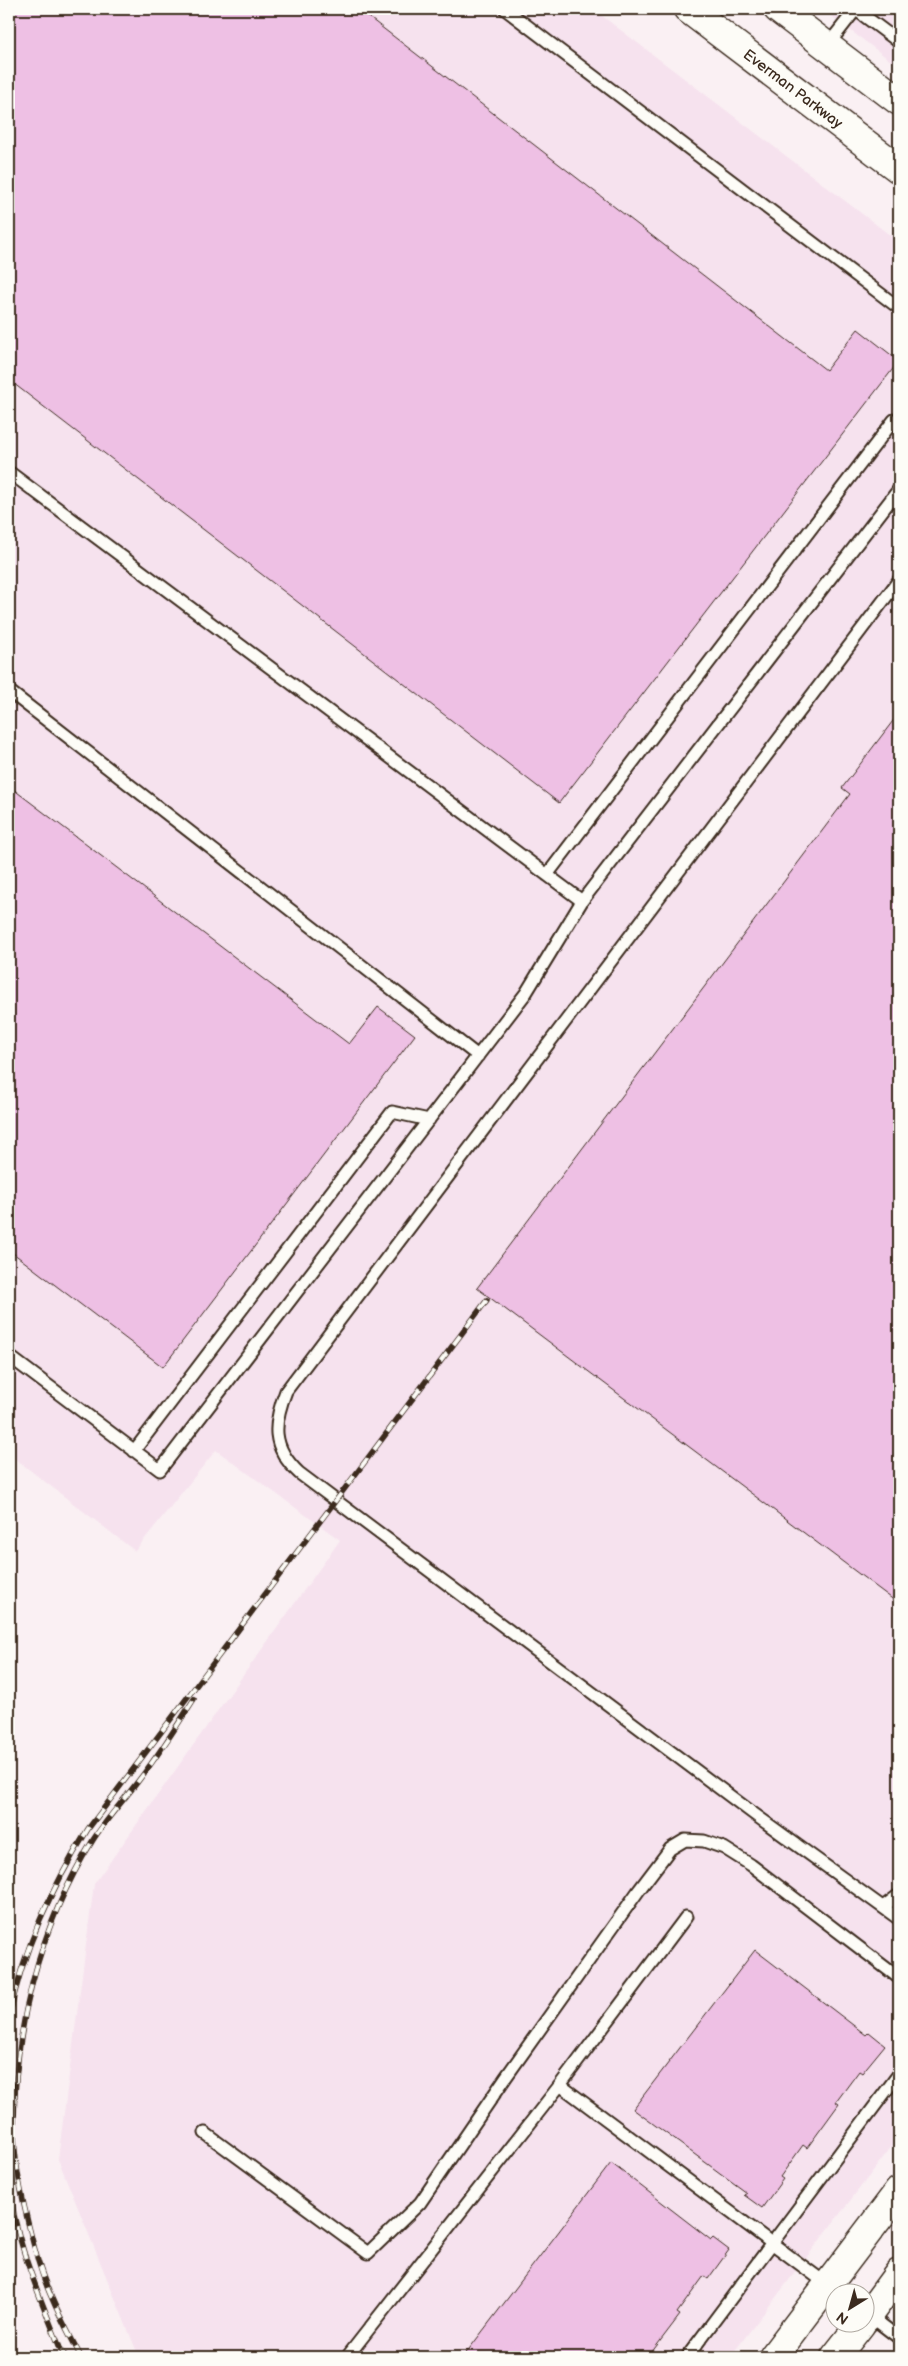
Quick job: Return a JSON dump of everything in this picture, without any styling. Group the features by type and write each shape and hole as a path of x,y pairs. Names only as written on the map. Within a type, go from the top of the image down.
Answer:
{"main road":[{"name":"Everman Parkway","path":"688,9 899,169"},
{"path":"778,9 899,101"},
{"path":"837,2284 899,2191"},
{"path":"876,2303 899,2273"},
{"path":"773,2357 826,2298"},
{"path":"836,2357 853,2334"}],"lane":[{"path":"505,9 899,308"},
{"path":"827,46 855,9 899,42"},
{"path":"547,875 894,420 899,425"},
{"path":"9,472 582,902"},
{"path":"9,1356 160,1470 526,994 582,902 899,489"},
{"path":"899,580 286,1391 278,1410 276,1428 280,1447 288,1462 299,1473 899,1919"},
{"path":"9,691 478,1056"},
{"path":"134,1451 392,1112 429,1120"},
{"path":"205,2133 368,2253 420,2203 506,2077 639,1890 670,1849 685,1840 704,1841 724,1848 751,1865 899,1978"},
{"path":"883,1908 899,1895"},
{"path":"347,2357 560,2085 686,1917"},
{"path":"687,2357 898,2075"},
{"path":"560,2085 827,2284"},
{"path":"876,2324 899,2338"}],"shaded area":[{"path":"9,9 593,9 899,242 899,2137 730,2357 139,2357 58,2159 94,1884 340,1540 216,1450 135,1551 9,1454"},
{"path":"822,9 899,9 899,67"}],"building":[{"path":"9,9 358,9 826,370 858,329 899,361 559,803 9,380"},
{"path":"899,713 899,1604 477,1288 850,794 842,788"},
{"path":"9,786 349,1044 378,1007 415,1035 163,1367 9,1250"},
{"path":"755,1950 866,2035 869,2032 885,2045 862,2073 859,2071 836,2102 839,2104 807,2148 803,2145 780,2177 783,2179 762,2208 744,2195 747,2193 633,2109"},
{"path":"611,2163 711,2240 713,2238 729,2250 708,2279 704,2276 677,2313 680,2315 648,2357 463,2357"}],"railway":[{"path":"9,2019 30,1944 62,1874 88,1829 487,1300"},
{"path":"81,2357 57,2310 42,2274 19,2182 14,2135 15,2096 24,2020 32,1982 44,1945 57,1909 74,1874 98,1832 154,1760 194,1699"},
{"path":"9,2183 22,2247 36,2288 60,2348 66,2357"}]}
